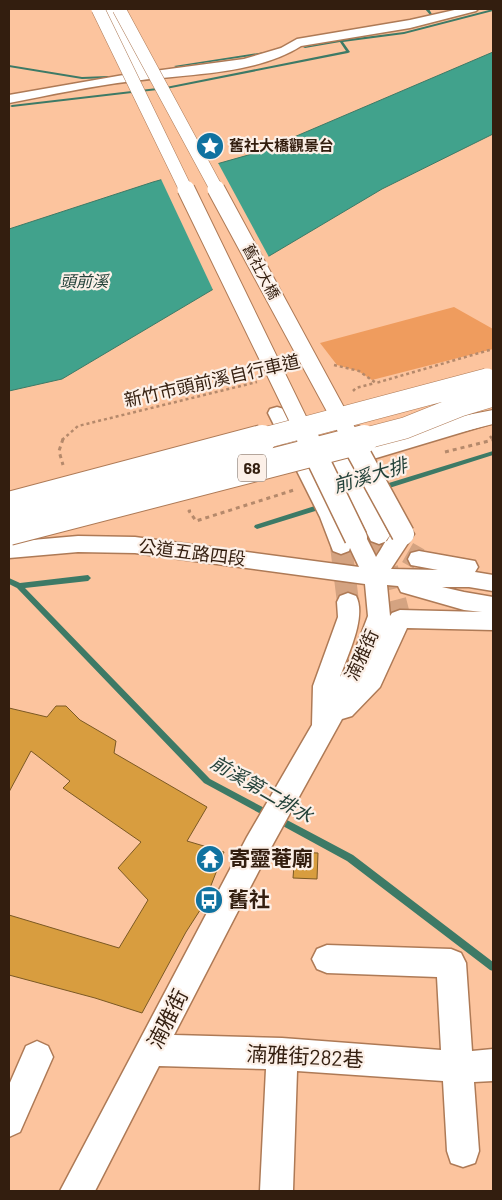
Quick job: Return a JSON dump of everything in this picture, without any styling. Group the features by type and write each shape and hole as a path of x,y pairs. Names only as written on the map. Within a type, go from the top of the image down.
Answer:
{"highway":[{"name":"68","path":"9,506 493,378"},
{"name":"68","path":"9,530 405,428 460,406 493,396"},
{"path":"405,428 457,424 493,417"}],"street":[{"name":"舊社大橋","path":"98,9 349,542"},
{"path":"109,9 142,76"},
{"name":"舊社大橋","path":"119,9 403,534 375,577"},
{"path":"9,99 275,56 290,50 296,43 410,24 472,9"},
{"name":"湳雅街","path":"77,1191 257,846 365,655 379,616 375,577 349,542 340,538 330,517 305,480 277,413"},
{"path":"305,480 341,461 493,417"},
{"path":"341,461 379,536"},
{"name":"公道五路四段","path":"9,550 78,544 135,545 375,577"},
{"path":"419,559 493,570"},
{"path":"375,577 469,579 493,583"},
{"path":"375,577 464,601 492,618"},
{"name":"湳雅街","path":"324,727 324,686 349,617 348,602"},
{"name":"湳雅街","path":"324,727 372,680 400,619 492,618"},
{"path":"327,959 451,963 463,1151"},
{"name":"湳雅街282巷","path":"152,1050 282,1054 459,1067 493,1065"},
{"path":"276,1190 282,1054"},
{"path":"9,1121 36,1057"}],"path":[{"path":"328,367 337,365 358,371 376,383 493,349"},
{"name":"新竹市頭前溪自行車道","path":"65,468 58,451 62,438 78,426 260,382"},
{"path":"198,509 189,512 196,520 305,480"}],"shaded area":[{"path":"454,307 493,329 493,349 372,380 358,371 337,365 320,343"}],"water":[{"name":"頭前溪","path":"493,52 493,134 382,189 62,379 9,391 9,229 153,182 259,152"}],"pier":[{"path":"217,161 270,259 214,292 160,177"}],"building":[{"path":"56,706 66,706 80,720 116,741 114,753 207,807 187,841 224,852 210,888 213,890 186,932 142,1013 95,998 9,975 9,915 119,948 148,900 118,868 141,842 63,788 70,781 31,751 9,792 9,708 47,717"},
{"path":"295,852 318,853 317,879 293,878"}],"waterway":[{"path":"427,9 432,15"},
{"path":"341,41 404,33 493,10"},
{"path":"12,106 166,88 348,52 341,41"},
{"path":"305,47 341,41"},
{"path":"176,66 271,52"},
{"path":"9,66 82,78 108,77"},
{"name":"前溪大排","path":"381,488 493,453"},
{"name":"前溪大排","path":"257,527 323,506"},
{"name":"前溪大排","path":"19,586 88,578"},
{"name":"前溪大排","path":"9,581 19,586"},
{"name":"前溪第二排水","path":"19,586 207,781 350,858 493,967"}],"tunnel":[{"path":"400,619 379,536 419,559"},
{"path":"341,546 348,602"}],"place":[{"name":"舊社大橋觀景台","path":"210,146"},
{"name":"寄靈菴廟","path":"210,859"},
{"name":"舊社","path":"209,900"}]}
